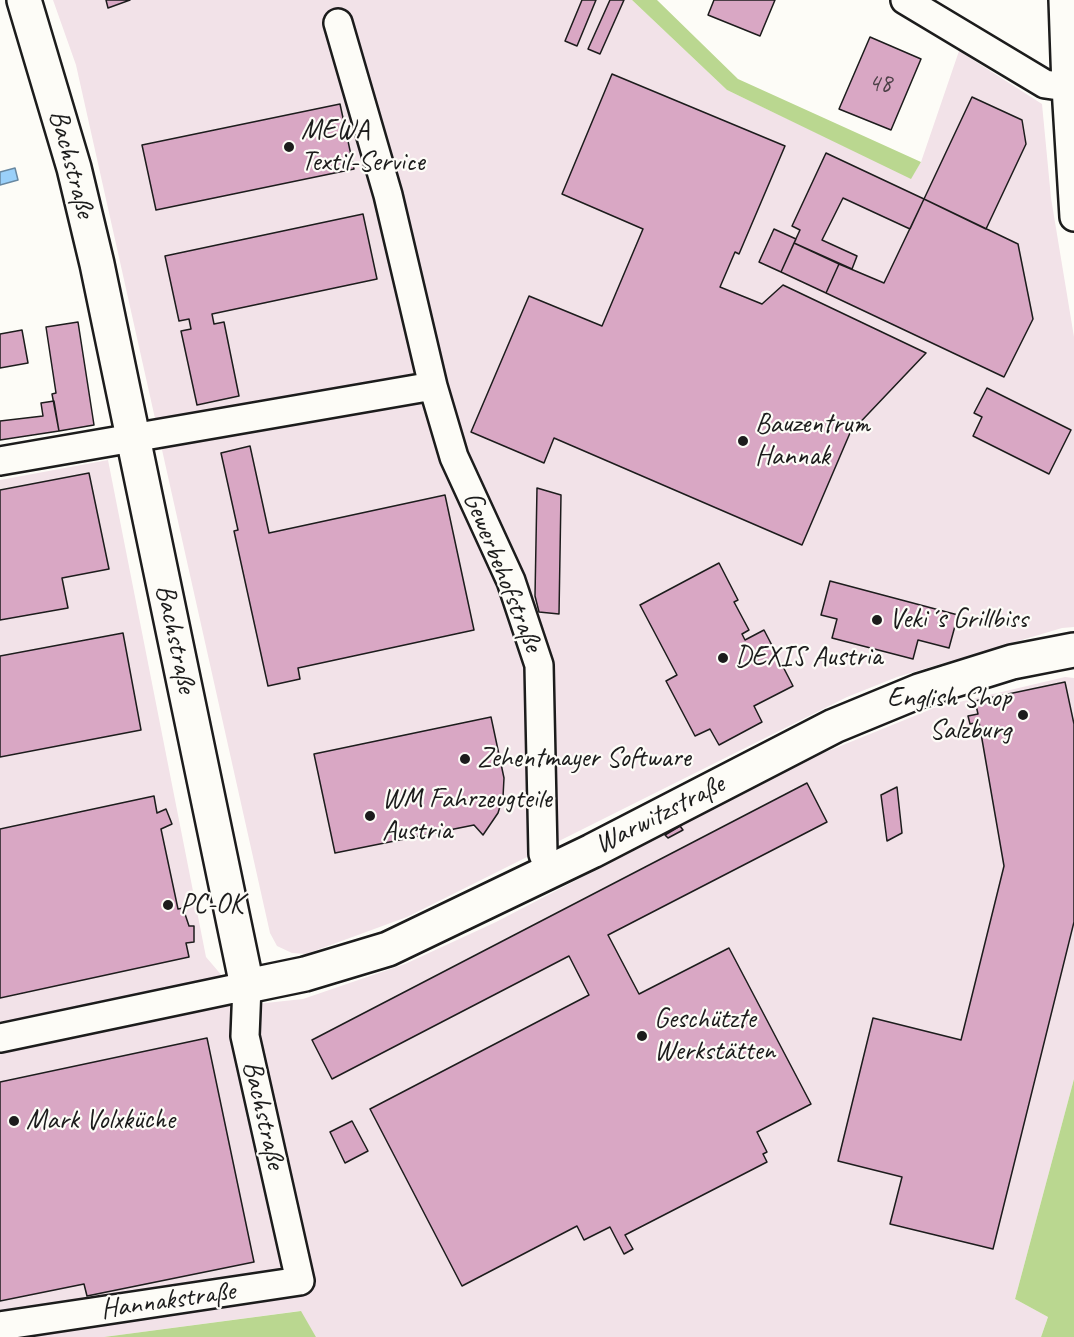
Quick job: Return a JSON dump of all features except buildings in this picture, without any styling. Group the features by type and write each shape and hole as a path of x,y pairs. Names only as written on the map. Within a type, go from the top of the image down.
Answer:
{"street":[{"name":"Bachstraße","path":"24,0 74,168 134,437 248,986 245,1036 300,1281"},
{"path":"905,0 1046,84 1066,87"},
{"path":"1064,0 1066,87 1074,217"},
{"name":"Gewerbehofstraße","path":"338,23 388,195 433,386 454,457 511,581 539,665 543,854 550,870"},
{"path":"0,461 433,386"},
{"name":"Warwitzstraße","path":"248,986 305,974 388,949 592,851 834,726 919,691 1012,662 1074,650"},
{"path":"0,1038 248,986"},
{"name":"Hannakstraße","path":"0,1326 300,1281"}],"shaded area":[{"path":"53,0 632,0 727,90 911,178 921,162 959,51 1042,104 1051,198 1074,337 1074,627 1062,628 897,677 847,697 407,917 306,954 292,953 277,946 270,933 76,65"},
{"path":"108,460 206,957 247,1005 303,999 405,964 496,922 811,758 934,708 1065,677 1074,678 1074,1079 1015,1299 1048,1317 1041,1337 316,1337 300,1311 104,1337 0,1337 0,480"}],"green space":[{"path":"632,0 657,0 738,79 921,162 911,179 727,90"},
{"path":"1074,1079 1074,1337 1041,1337 1048,1317 1015,1299"},
{"path":"301,1311 316,1337 104,1337"}],"water":[{"path":"15,168 18,180 0,185 0,172"}],"place":[{"name":"MEWA Textil-Service","path":"289,147"},
{"name":"Bauzentrum Hannak","path":"743,441"},
{"name":"Veki´s Grillbiss","path":"877,620"},
{"name":"DEXIS Austria","path":"723,658"},
{"name":"English Shop Salzburg","path":"1023,715"},
{"name":"Zehentmayer Software","path":"465,759"},
{"name":"WM Fahrzeugteile Austria","path":"370,816"},
{"name":"PC-OK","path":"168,905"},
{"name":"Geschützte Werkstätten","path":"642,1036"},
{"name":"Mark Volxküche","path":"14,1121"}]}
